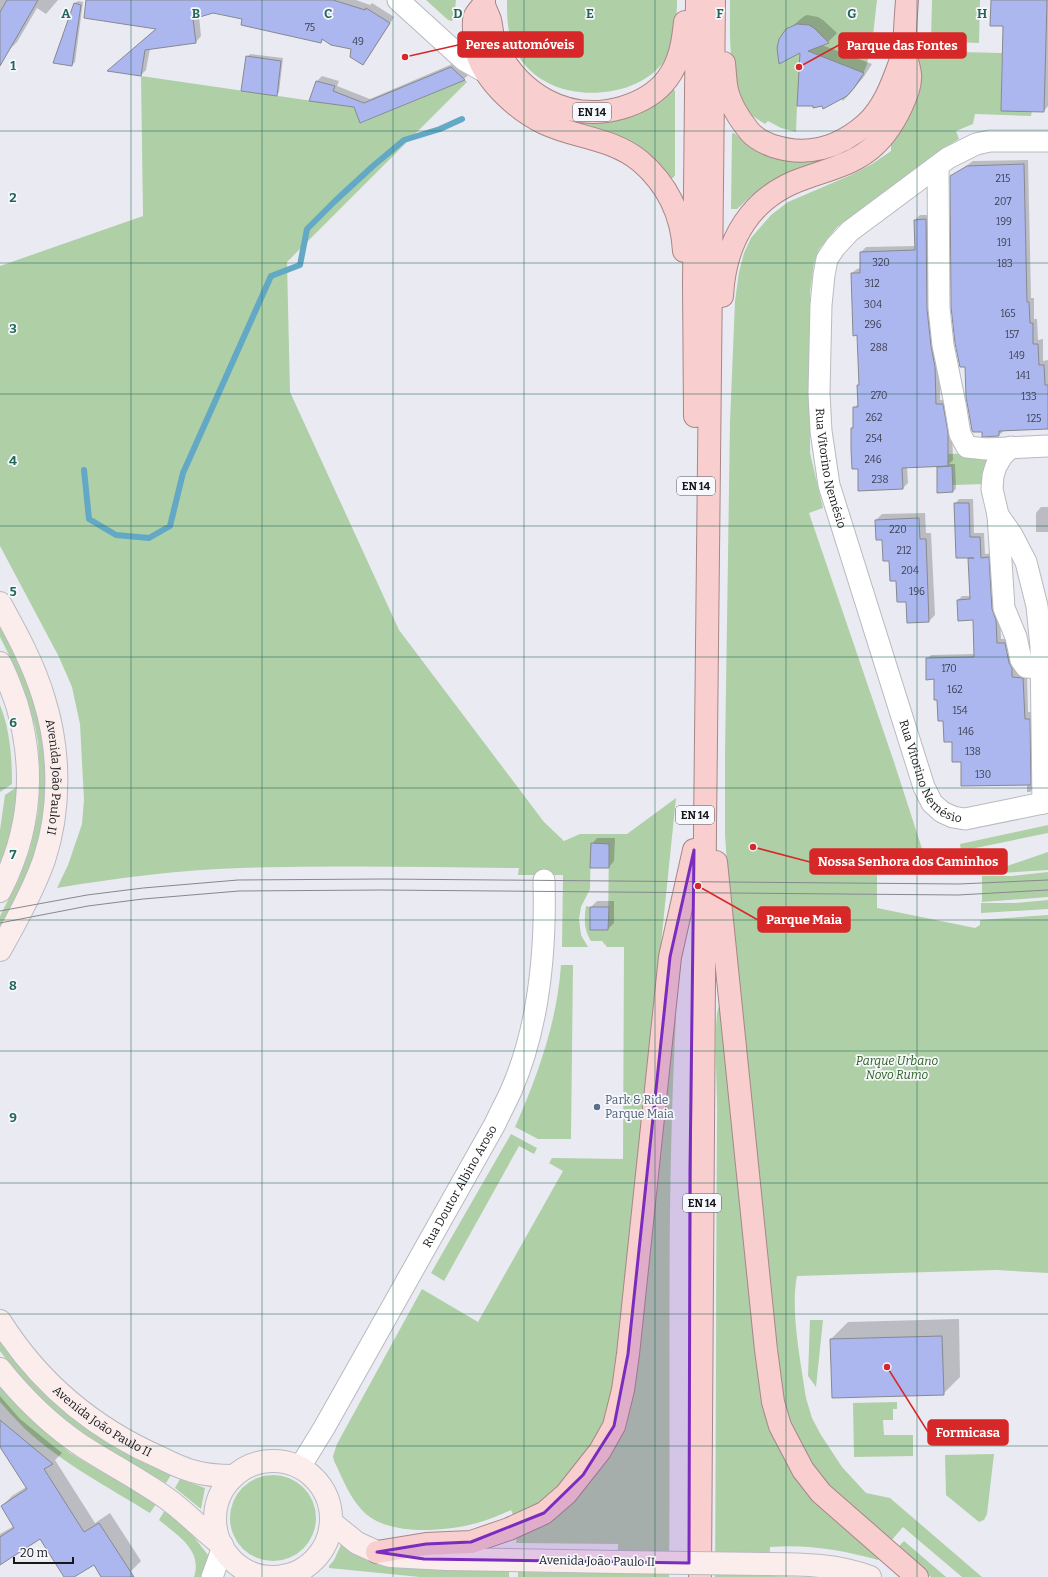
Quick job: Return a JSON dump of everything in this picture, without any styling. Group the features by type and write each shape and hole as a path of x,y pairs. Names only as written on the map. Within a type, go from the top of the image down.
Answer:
{"highway":[{"name":"EN 14","path":"484,2 494,42 504,61 527,87 546,100 572,110 604,112 632,105 646,98 667,80 682,50 689,0"},
{"name":"EN 14","path":"689,1577 690,1172 697,663 694,284 697,0"},
{"name":"EN 14","path":"700,1577 705,830 714,0"},
{"path":"905,49 907,0"},
{"name":"EN 14","path":"484,2 474,18 475,43 477,53 487,73 499,89 512,102 534,118 556,128 594,138 626,152 640,161 653,174 667,190 677,211 684,238 685,266 694,284"},
{"name":"EN 14","path":"714,32 724,61 727,91 737,113 751,133 759,140 788,151 807,151 833,145 850,136 866,124 879,109 890,90 905,49"},
{"name":"EN 14","path":"711,358 722,310 723,286 730,252 739,231 749,215 775,191 803,178 841,166 860,156 875,145 893,123 908,90 911,77 905,49"},
{"path":"705,830 718,866 766,1350 773,1402 780,1426 803,1470 820,1493 917,1577"},
{"path":"377,1552 426,1544 471,1542 509,1529 544,1513 566,1494 583,1474 600,1451 614,1426 623,1390 628,1354 670,957 694,850"}],"main road":[{"name":"Avenida João Paulo II","path":"0,602 25,650 44,699 54,743 56,777 54,816 44,860 31,891 0,950"},
{"name":"Avenida João Paulo II","path":"0,663 12,689 24,729 28,758 29,783 28,800 22,836 10,870 0,891"},
{"name":"Avenida João Paulo II","path":"0,1321 20,1350 46,1380 61,1395 93,1420 140,1449 192,1471 217,1476 234,1476"},
{"path":"0,1369 32,1406 59,1429 88,1450 165,1497 222,1546"},
{"path":"266,1461 283,1462 300,1467 316,1479 322,1486 330,1503 331,1522 328,1540 319,1555 306,1567 289,1576 265,1576 246,1570 230,1558 222,1546 216,1530 216,1508 223,1489 234,1476 249,1466 266,1461"},
{"name":"Avenida João Paulo II","path":"331,1522 358,1543 390,1556 424,1559 826,1566 860,1573 870,1577"}],"street":[{"path":"398,0 464,60 487,73"},
{"name":"Rua Vitorino Nemésio","path":"1046,803 965,819 953,817 942,812 932,803 924,787 829,485 821,431 820,305 824,274 828,260 835,247 850,231 938,166 963,150 976,144 990,141 1048,141"},
{"path":"938,166 941,322 946,367 955,404 960,434 967,447 986,449 1048,446"},
{"path":"1011,447 1002,456 996,466 993,476 992,489 998,515 1004,608 1016,637 1021,660 1026,667 1041,668"},
{"path":"998,515 1012,535 1026,562 1038,606 1046,803"},
{"name":"Rua Doutor Albino Aroso","path":"300,1467 324,1428 512,1090 527,1046 537,1006 543,955 544,880"},
{"path":"212,1577 222,1546"}],"highlighted area":[{"path":"694,850 690,1171 689,1563 424,1559 377,1552 426,1544 471,1542 544,1513 583,1475 614,1426 628,1354 670,957"}],"green space":[{"path":"426,0 456,0 454,19 452,21 448,20"},
{"path":"507,0 677,0 674,34 669,50 662,64 652,74 639,82 619,90 597,93 568,90 554,86 541,79 520,59 513,45 508,28"},
{"path":"730,0 877,0 869,57 863,74 852,92 843,101 840,98 823,108 822,106 813,108 812,106 797,106 796,132 781,128 768,121 765,124 754,116 748,111 742,100 733,71 730,48"},
{"path":"932,0 980,0 979,43 931,41"},
{"name":"Parque Urbano Novo Rumo","path":"919,51 1002,53 1001,111 1032,111 1031,116 975,114 973,124 956,131 959,139 944,148 837,227 819,249 814,263 810,292 810,453 823,508 809,513 894,762 925,858 877,869 877,908 975,928 980,925 980,920 1048,915 1048,1273 996,1270 797,1276 795,1290 795,1320 806,1398 812,1418 821,1435 842,1467 866,1493 890,1498 982,1577 962,1577 903,1527 890,1542 842,1501 819,1478 799,1445 789,1420 782,1397 730,908 725,835 730,422 735,301 739,272 744,253 751,238 771,215 788,202 851,175 872,164 891,151 891,143 896,136 918,71"},
{"path":"141,76 354,107 361,123 465,80 467,82 287,262 290,392 399,630 544,822 564,841 580,834 627,834 676,798 617,1371 609,1409 595,1441 571,1474 544,1501 514,1517 511,1510 477,1523 448,1529 432,1530 400,1528 385,1524 372,1518 357,1504 346,1486 333,1456 337,1444 422,1289 478,1322 563,1171 549,1163 552,1158 623,1159 624,947 607,947 602,941 591,941 587,933 585,920 586,906 590,907 590,930 608,930 609,844 591,844 590,889 581,907 579,919 581,935 588,947 562,947 563,875 518,875 519,868 345,866 240,868 148,875 57,888 68,865 82,824 84,800 80,724 72,687 59,657 0,546 0,266 143,216"},
{"path":"673,89 675,91 675,175 673,178 669,178 561,122 555,114"},
{"path":"734,133 753,149 761,153 871,137 850,151 801,168 783,176 751,196 737,209 731,209 732,134"},
{"path":"997,453 985,484 953,485 952,466 945,466 945,454"},
{"path":"0,626 23,674 37,711 43,741 46,777 40,831 31,865 17,897 0,927 0,916 18,881 30,849 38,813 40,778 38,742 35,726 24,689 0,637"},
{"path":"0,705 10,744 12,784 0,792"},
{"path":"17,787 12,826 0,865 0,830 5,795"},
{"path":"1048,825 1048,833 961,851 960,844"},
{"path":"1048,852 1048,870 984,874"},
{"path":"1048,872 1048,897 982,902 982,876 1012,876"},
{"path":"1048,900 1048,909 981,913 981,903 1016,903"},
{"path":"561,965 573,965 571,1139 538,1139 515,1127 539,1068 551,1028 559,986"},
{"path":"720,1005 765,1406 880,1557 878,1560 851,1553 811,1547 770,1547 769,1576 811,1577 715,1577 716,1022"},
{"path":"674,1016 676,1017 670,1227 669,1577 518,1577 518,1572 617,1573 618,1544 516,1543 517,1535 600,1466"},
{"path":"511,1134 537,1148 534,1154 519,1146 444,1281 431,1273"},
{"path":"810,1320 823,1320 816,1387 808,1376"},
{"path":"0,1341 35,1384 75,1421 121,1451 171,1475 166,1483 99,1443 44,1402 0,1351"},
{"path":"0,1387 34,1422 70,1453 156,1504 150,1513 70,1464 39,1441 25,1429 0,1402"},
{"path":"897,1402 897,1409 893,1409 893,1420 883,1420 884,1435 913,1435 913,1456 854,1457 853,1403"},
{"path":"994,1454 987,1514 984,1520 979,1522 946,1495 945,1455"},
{"path":"265,1475 281,1475 290,1478 304,1487 313,1501 316,1510 316,1526 313,1535 304,1549 290,1558 281,1561 265,1561 249,1554 242,1549 237,1542 230,1526 230,1510 237,1494 242,1487 249,1482"},
{"path":"180,1479 205,1488 201,1509 175,1488"},
{"path":"165,1510 190,1532 208,1555 205,1577 194,1577 196,1567 192,1551 187,1544 159,1520"},
{"path":"904,1541 946,1577 931,1577 897,1548"},
{"path":"341,1545 363,1558 396,1568 509,1571 509,1577 420,1577 329,1568"}],"building":[{"path":"7,0 38,0 0,66 0,12"},
{"path":"86,0 333,0 365,10 366,8 390,23 363,65 350,57 351,49 331,45 322,39 321,43 241,25 242,19 213,13 193,19 196,43 145,50 141,76 107,71 156,29 84,18"},
{"path":"991,0 1047,0 1044,112 1001,111 1003,26 990,26"},
{"path":"74,3 81,5 72,66 53,63"},
{"path":"797,24 809,25 829,43 808,51 864,73 847,96 823,109 822,106 813,108 813,106 797,106 800,53 779,64 777,48 779,39 786,29"},
{"path":"246,56 281,61 277,96 241,91"},
{"path":"451,67 465,80 360,123 354,107 309,101 316,81 335,86 333,91 364,103"},
{"path":"1024,164 1027,302 1029,302 1030,323 1033,323 1033,344 1038,344 1039,365 1044,365 1045,385 1048,385 1048,429 999,431 999,436 982,437 982,432 973,432 972,430 966,397 965,367 960,367 955,343 951,307 950,176 967,166"},
{"path":"926,219 927,309 935,367 936,404 943,404 948,433 948,466 902,468 903,489 858,491 858,469 852,469 851,449 853,407 858,407 857,385 859,385 857,335 853,336 851,273 860,273 860,252 915,250 914,220"},
{"path":"952,466 953,492 937,493 937,467"},
{"path":"954,503 969,503 970,537 980,537 981,558 989,557 992,609 996,620 997,643 1005,643 1009,663 1012,668 1012,677 1023,678 1025,719 1030,719 1031,785 961,786 961,762 952,762 952,742 944,742 943,721 938,721 937,700 934,700 934,679 926,680 926,658 974,657 973,620 958,621 957,600 970,599 968,558 956,558"},
{"path":"919,518 920,539 926,539 929,622 907,623 906,602 897,602 896,581 890,581 889,561 883,561 882,540 876,540 875,520"},
{"path":"591,843 609,844 609,868 590,868"},
{"path":"590,907 609,907 608,930 590,930"},
{"path":"942,1336 944,1395 832,1398 830,1339"},
{"path":"0,1420 53,1464 44,1469 84,1532 99,1523 134,1577 101,1577 94,1565 74,1577 64,1577 40,1539 0,1565 0,1537 14,1528 1,1506 27,1489 0,1447"}],"waterway":[{"path":"84,470 89,519 116,535 149,538 170,526 183,473 271,276 300,265 307,229 373,166 404,140 440,129 462,119"}],"tram line":[{"path":"0,911 87,895 143,888 238,880 383,879 959,884 1048,880"},
{"path":"0,923 88,906 143,899 239,891 383,890 958,895 1048,890"}],"place":[{"name":"Peres automóveis","path":"405,57"},
{"name":"Parque das Fontes","path":"799,67"},
{"name":"Nossa Senhora dos Caminhos","path":"753,847"},
{"name":"Parque Maia","path":"698,886"},
{"name":"Park & Ride Parque Maia","path":"597,1107"},
{"name":"Formicasa","path":"887,1367"}]}
